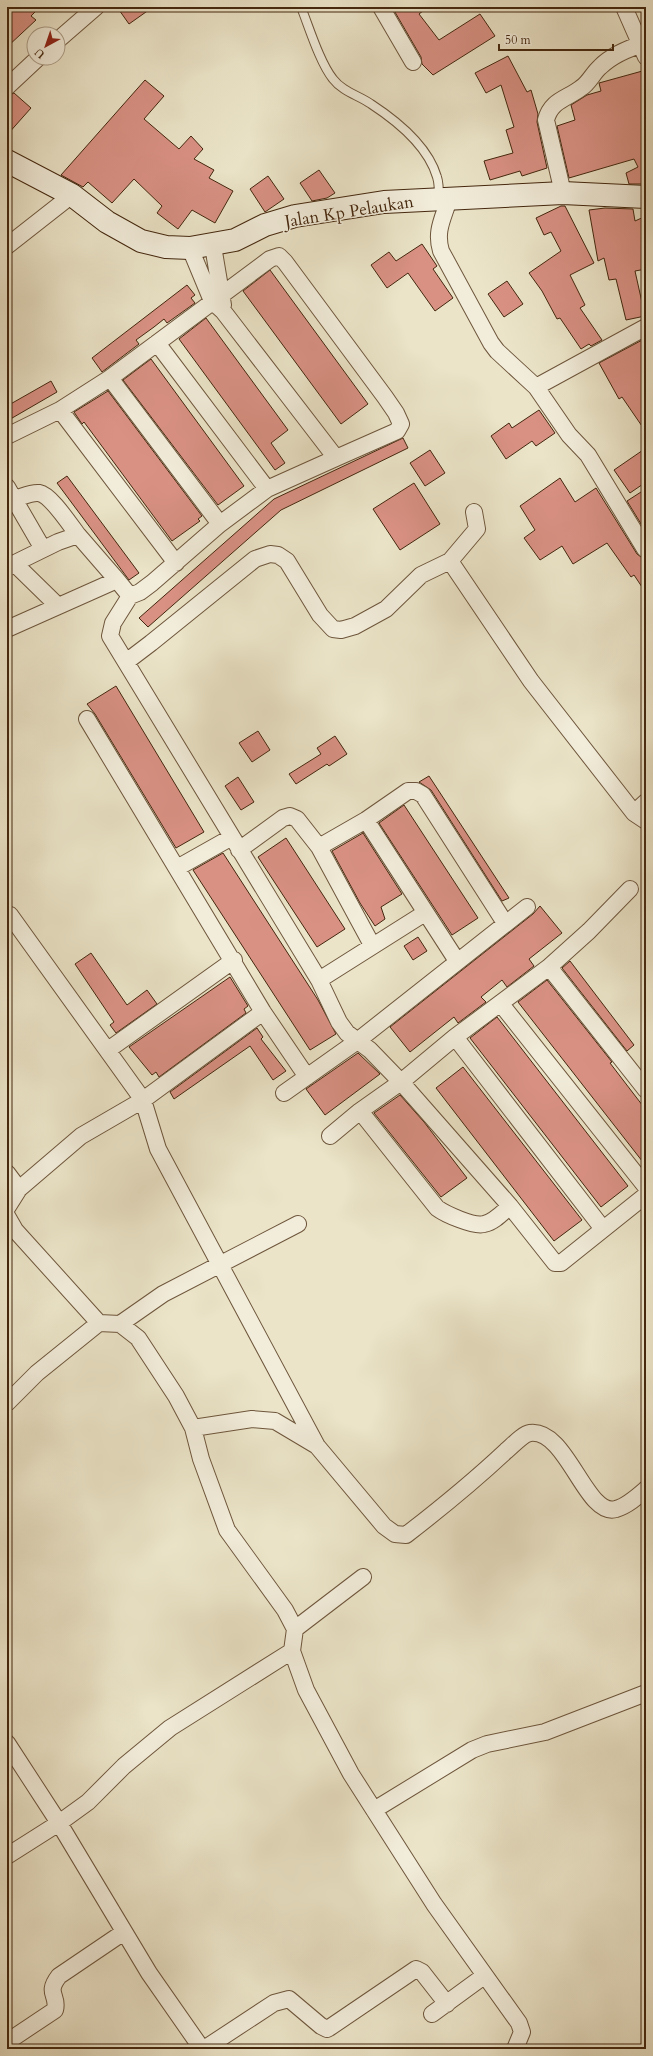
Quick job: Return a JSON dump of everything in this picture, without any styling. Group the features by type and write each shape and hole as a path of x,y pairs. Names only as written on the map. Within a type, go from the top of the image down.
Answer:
{"street":[{"path":"66,33 96,7"},
{"path":"381,7 413,62"},
{"path":"563,194 546,120 554,104 581,89 599,67 609,59 644,48 624,7"},
{"path":"7,87 29,66"},
{"name":"Jalan Kp Pelaukan","path":"7,160 72,195 107,222 141,241 166,247 190,248 212,246 235,240 265,225 295,216 384,202 563,194 646,197"},
{"path":"7,246 72,195"},
{"path":"444,199 437,234 441,251 491,343 497,351 536,387 569,436 588,455 645,549"},
{"path":"212,246 219,302"},
{"path":"190,248 219,302 336,458"},
{"path":"7,436 60,410 110,378 157,343 219,302 270,259 279,256 285,262 396,413 401,424 397,431 266,489 220,524 176,563 140,592 130,596 110,629 110,636 319,980 339,1022 356,1042 370,1050 401,1082 510,1206 556,1263 561,1263 602,1228 646,1195"},
{"path":"536,387 646,327"},
{"path":"157,343 266,489"},
{"path":"110,378 220,524"},
{"path":"60,410 176,563"},
{"path":"43,549 11,493 41,493 50,500 130,596"},
{"path":"126,662 255,559 262,556 278,555 287,561 320,615 333,629 341,630 355,626 386,609 421,575 450,561 477,529 474,512"},
{"path":"58,606 11,565 43,549 78,535"},
{"path":"450,561 531,681 640,817 646,802"},
{"path":"7,629 117,580"},
{"path":"87,719 234,960 264,1012 307,1077"},
{"path":"319,847 366,820 408,790 416,791 423,795 505,923"},
{"path":"177,868 236,843 283,818 290,816 297,819 319,847 372,945"},
{"path":"366,820 425,914 457,961"},
{"path":"330,1136 360,1111 401,1082 455,1037 501,1004 548,967 589,931 630,889"},
{"path":"284,1093 356,1042 527,907"},
{"path":"319,980 372,945 425,914"},
{"path":"10,915 108,1050 142,1100 158,1149 317,1446 384,1526 395,1534 406,1535 461,1492 509,1448 528,1433 538,1433 547,1437 562,1450 581,1482 606,1509 615,1510 626,1505 646,1489"},
{"path":"108,1050 234,960"},
{"path":"548,967 646,1090"},
{"path":"501,1004 646,1187"},
{"path":"7,1208 19,1189 81,1136 142,1100 264,1012"},
{"path":"455,1037 602,1228"},
{"path":"360,1111 437,1208 450,1217 480,1225 494,1219 510,1206"},
{"path":"7,1173 19,1189"},
{"path":"7,1216 15,1230 99,1324"},
{"path":"7,1403 37,1373 99,1324 120,1324 164,1294 298,1224"},
{"path":"120,1324 138,1338 176,1396 193,1428 201,1459 227,1530 285,1610 295,1629 292,1651 306,1690 351,1774 434,1904 484,1976 519,2022 522,2032 515,2049"},
{"path":"193,1428 252,1419 275,1422 317,1446"},
{"path":"295,1629 363,1577"},
{"path":"7,1856 59,1823 88,1802 124,1766 170,1728 292,1651"},
{"path":"374,1810 472,1750 487,1744 545,1732 646,1693"},
{"path":"7,1743 59,1823 149,1973 203,2049 283,1999 292,2000 321,2026 329,2028 416,1969 422,1972 447,2004"},
{"path":"7,2042 55,2010 56,2007 52,1991 53,1983 59,1976 124,1932"},
{"path":"432,2014 484,1976"}],"lane":[{"path":"301,7 326,68 333,79 345,91 370,103 420,146 431,162 438,178 444,199"}],"building":[{"path":"12,7 40,7 31,16 36,20 30,26 26,26 26,29 7,47 7,12"},
{"path":"117,7 153,7 129,24"},
{"path":"392,7 428,7 419,14 439,40 480,14 495,36 433,75 422,64 421,57"},
{"path":"508,56 527,92 531,90 538,114 537,122 547,168 522,176 520,171 490,180 484,161 513,153 506,130 514,127 501,85 486,93 475,73"},
{"path":"646,70 646,184 629,184 626,173 638,167 634,159 569,178 557,126 575,120 571,105 587,95 601,91 599,83"},
{"path":"145,80 164,96 144,119 179,149 191,136 203,149 194,159 214,170 209,178 233,191 215,223 192,210 178,229 157,213 162,206 134,179 112,203 88,182 83,187 61,175"},
{"path":"14,93 31,108 7,135 7,96"},
{"path":"319,170 335,193 327,198 312,201 300,183"},
{"path":"268,176 284,199 265,212 250,189"},
{"path":"561,206 565,206 594,263 570,275 585,305 580,308 602,340 591,346 589,344 581,349 560,318 557,319 542,291 529,273 561,251 551,232 544,235 536,218"},
{"path":"605,208 633,209 635,221 646,216 646,238 644,239 646,249 646,269 635,271 645,316 626,320 616,279 609,280 604,258 598,261 589,210"},
{"path":"422,244 437,266 433,269 453,298 435,311 408,273 387,288 371,265 389,252 396,261"},
{"path":"270,270 368,404 341,424 243,291"},
{"path":"507,281 523,304 504,317 488,294"},
{"path":"187,285 195,295 191,298 195,303 167,323 164,319 136,340 139,344 102,372 92,358"},
{"path":"206,318 288,430 271,443 285,463 275,470 179,339"},
{"path":"646,338 646,432 622,397 619,399 599,363"},
{"path":"151,359 244,486 218,505 123,380"},
{"path":"51,381 57,392 7,421 7,406"},
{"path":"108,391 202,516 198,519 200,521 172,541 84,422 82,424 74,412"},
{"path":"539,410 555,433 536,446 532,441 506,459 491,436 509,423 512,428"},
{"path":"403,438 408,448 281,510 148,627 139,618 274,499"},
{"path":"646,448 646,482 630,493 614,470"},
{"path":"430,450 445,473 425,486 410,463"},
{"path":"67,476 139,573 129,580 57,483"},
{"path":"560,478 575,502 596,488 637,554 646,558 646,593 634,575 631,577 607,543 573,564 562,546 540,560 524,538 535,530 520,506"},
{"path":"414,483 440,524 400,550 373,509"},
{"path":"641,492 646,498 646,532 627,501"},
{"path":"116,686 204,832 176,848 95,714 87,704"},
{"path":"258,731 270,750 252,762 239,743"},
{"path":"335,736 347,754 329,766 327,764 296,784 289,774 321,754 317,748"},
{"path":"429,776 509,898 502,901 431,790 419,782"},
{"path":"238,777 254,802 241,810 225,786"},
{"path":"404,805 478,918 452,935 379,823"},
{"path":"363,833 402,894 381,907 385,919 375,926 360,903 332,851"},
{"path":"286,838 345,929 317,947 258,857"},
{"path":"223,853 318,1000 336,1034 310,1050 193,870"},
{"path":"540,906 562,933 529,959 534,966 507,987 502,980 481,997 486,1002 458,1023 454,1017 410,1052 390,1027 533,914"},
{"path":"418,937 427,951 413,960 404,946"},
{"path":"91,953 127,1005 147,990 157,1004 116,1033 110,1025 114,1022 75,964"},
{"path":"570,961 634,1045 627,1051 562,968"},
{"path":"230,977 248,1006 244,1009 246,1013 159,1077 156,1072 152,1075 129,1047"},
{"path":"547,980 612,1062 610,1063 646,1110 646,1166 518,1002"},
{"path":"497,1017 628,1186 601,1207 470,1038"},
{"path":"257,1028 263,1037 261,1039 286,1071 273,1080 250,1046 174,1099 170,1092"},
{"path":"358,1053 380,1074 325,1115 306,1089"},
{"path":"463,1067 582,1220 554,1241 436,1088"},
{"path":"400,1095 424,1122 467,1178 441,1197 374,1113"}]}
